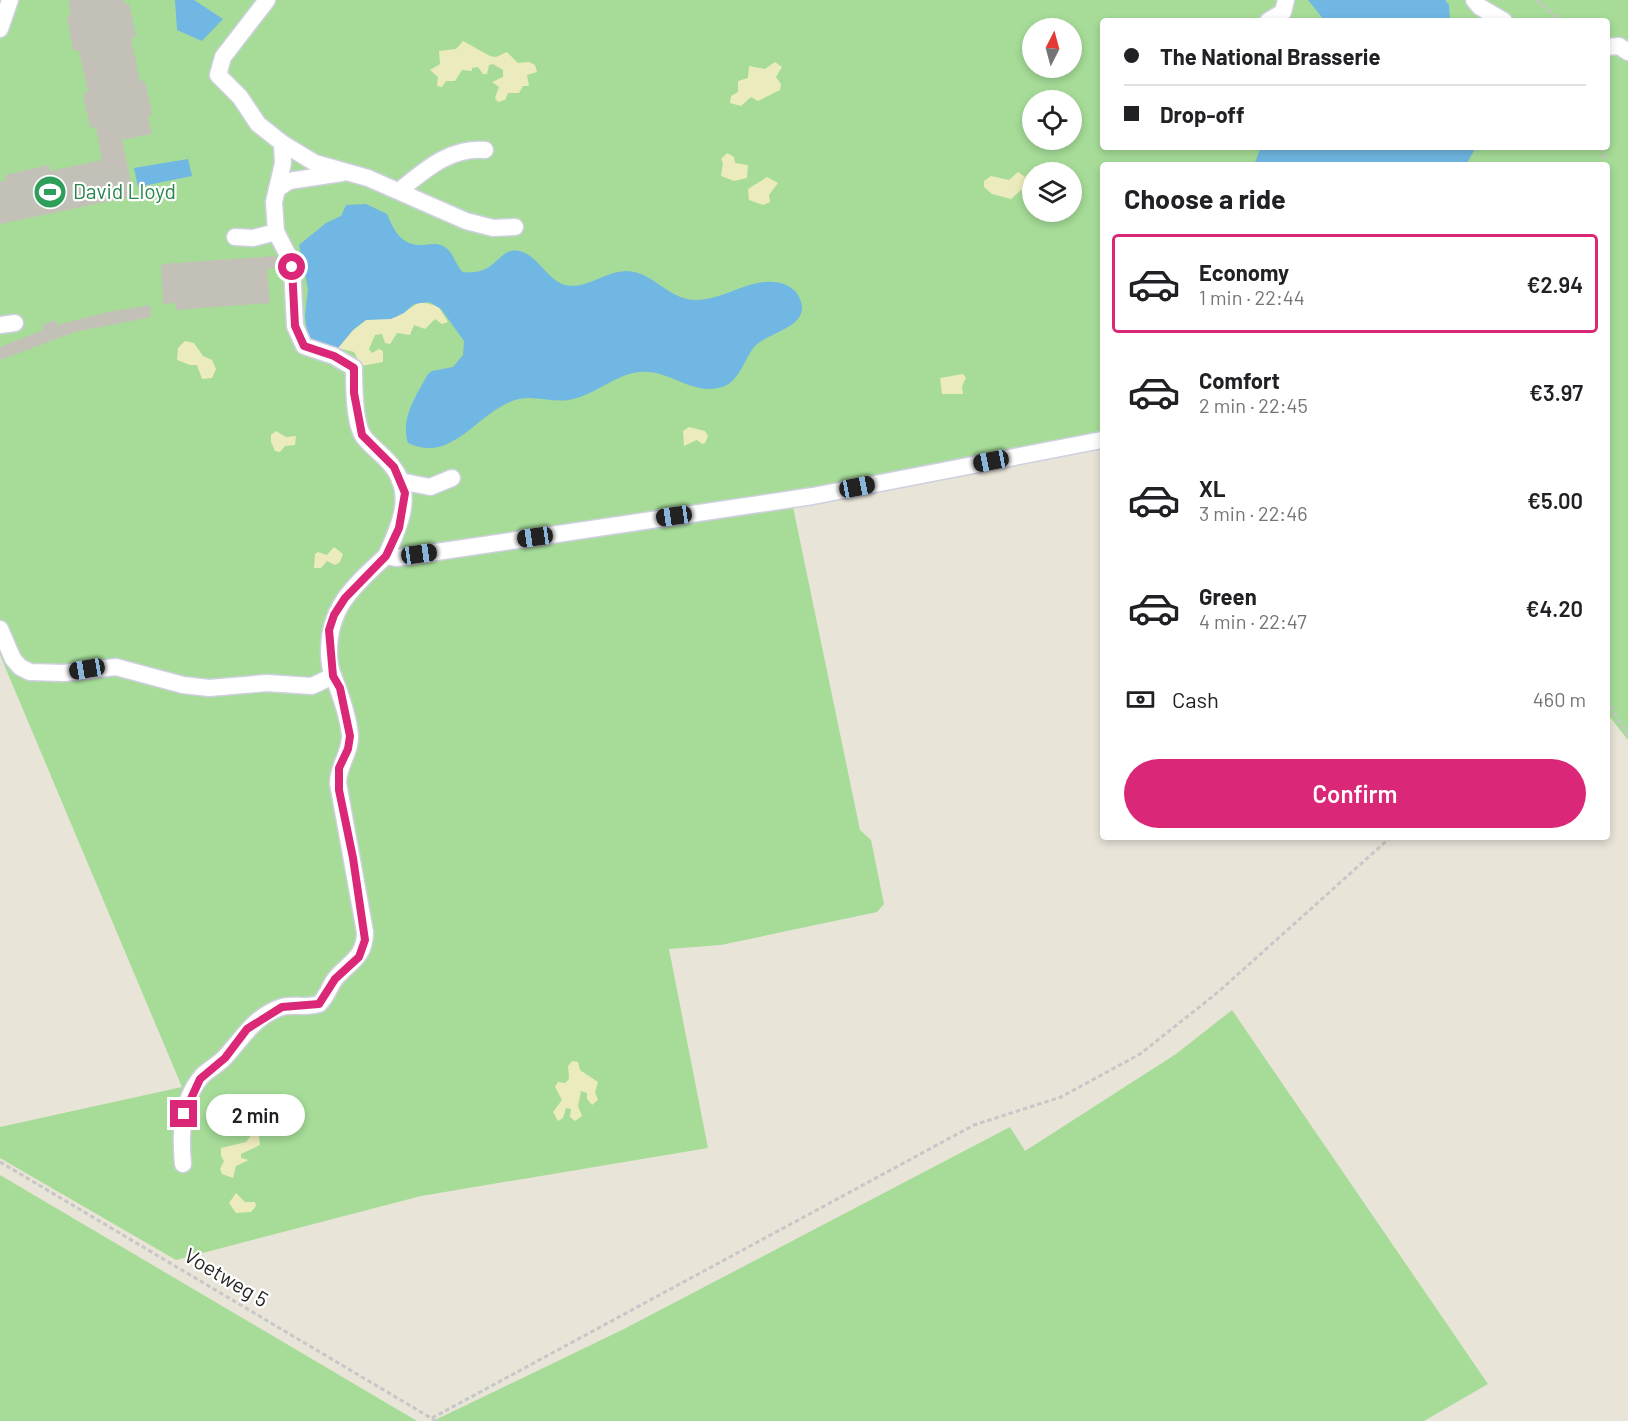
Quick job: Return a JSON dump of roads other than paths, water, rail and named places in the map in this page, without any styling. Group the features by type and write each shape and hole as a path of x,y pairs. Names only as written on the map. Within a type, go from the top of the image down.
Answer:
{"lane":[{"path":"0,29 10,0"},
{"path":"267,0 223,57 218,75 240,97 258,124 282,143 315,163 368,178 466,221 493,228 515,227"},
{"path":"1274,18 1283,12 1286,0"},
{"path":"1474,0 1480,7 1499,18"},
{"path":"1610,46 1618,46 1628,52"},
{"path":"183,1164 182,1124 200,1079 225,1058 247,1029 269,1015 282,1007 319,1004 335,979 359,957 365,932 338,783 339,768 348,749 350,736 340,688 333,676 329,630 334,615 358,583 386,556 399,528 405,493 394,467 362,435 354,393 354,368 334,356 304,346 295,326 290,261 276,232 274,211 283,163 282,143"},
{"path":"399,191 433,164 458,152 485,150"},
{"path":"277,189 296,179 343,172"},
{"path":"235,237 253,238 276,232"},
{"path":"386,556 396,558 813,496 1100,440"},
{"path":"400,481 430,487 452,478"},
{"path":"0,629 13,659 20,668 30,672 64,673 116,667 183,685 209,688 267,683 312,686 333,676"}],"water":[{"path":"175,0 194,0 223,19 202,41 177,30"},
{"path":"1308,0 1445,0 1449,5 1450,18 1323,18"},
{"path":"1260,150 1474,150 1468,162 1255,162"},
{"path":"188,159 192,176 138,187 134,168"},
{"path":"366,204 387,214 396,232 404,240 416,245 436,244 446,248 463,272 483,270 506,253 519,251 526,253 536,261 556,281 570,286 627,271 645,276 677,296 696,300 718,296 762,282 773,282 784,284 794,290 799,296 802,308 800,316 787,328 755,346 736,377 725,386 698,388 660,374 640,372 623,376 573,399 560,401 519,399 505,404 453,441 439,447 424,448 408,443 406,425 410,407 428,374 432,371 453,367 463,355 464,341 441,309 429,302 414,304 404,313 391,319 366,320 353,330 338,348 315,344 307,333 305,316 308,289 299,245 326,223 341,216 346,205"}],"place":[{"name":"David Lloyd","path":"50,192"}]}
